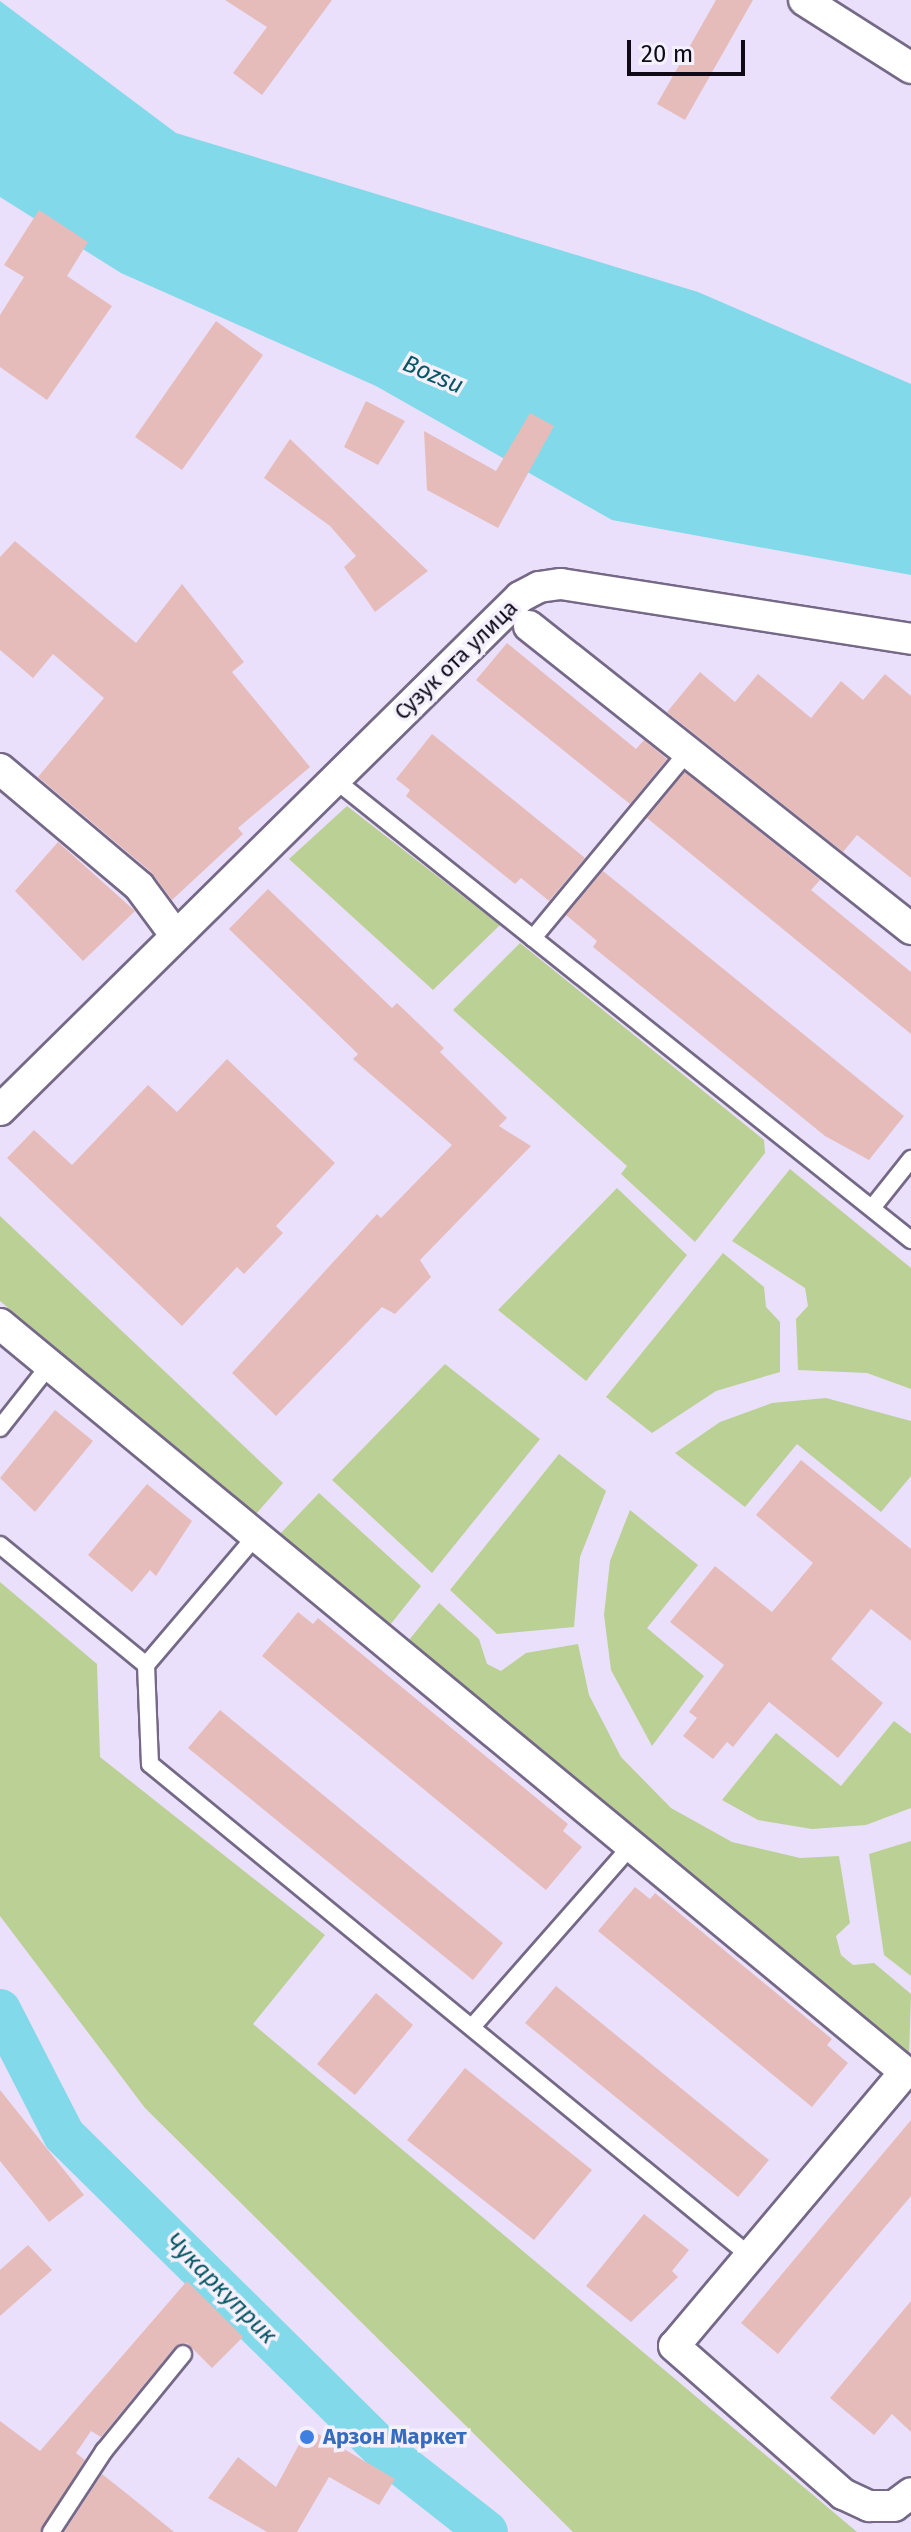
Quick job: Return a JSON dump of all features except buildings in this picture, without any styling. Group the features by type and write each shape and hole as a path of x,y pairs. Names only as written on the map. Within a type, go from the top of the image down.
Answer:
{"street":[{"path":"804,0 911,68"},
{"name":"Сузук ота улица","path":"0,1110 520,597 539,587 561,584 911,639"},
{"path":"529,626 911,929"},
{"path":"0,769 139,886 176,936"},
{"path":"0,1324 629,1848 908,2074 674,2346 843,2494 869,2506 894,2506 911,2493"}],"lane":[{"path":"533,938 689,750"},
{"path":"334,779 911,1240"},
{"path":"872,1208 911,1159"},
{"path":"0,1428 48,1367"},
{"path":"255,1537 146,1665 150,1764 750,2256"},
{"path":"0,1545 146,1665"},
{"path":"472,2027 629,1848"},
{"path":"51,2532 104,2451 183,2354"}],"green space":[{"path":"347,806 500,925 433,990 289,859"},
{"path":"520,943 764,1140 765,1153 695,1242 621,1174 627,1166 453,1010"},
{"path":"790,1169 911,1268 911,1389 867,1373 798,1370 796,1319 808,1306 805,1288 732,1241"},
{"path":"617,1188 687,1255 586,1381 498,1310"},
{"path":"0,1216 283,1483 256,1514 0,1301"},
{"path":"723,1253 764,1287 766,1307 780,1322 780,1372 716,1391 652,1433 606,1397"},
{"path":"445,1364 540,1439 432,1573 332,1480"},
{"path":"826,1398 911,1421 911,1476 881,1512 797,1444 745,1507 675,1453 720,1422 772,1403"},
{"path":"559,1454 606,1491 580,1557 574,1627 497,1634 450,1590"},
{"path":"319,1493 421,1586 390,1625 280,1534"},
{"path":"630,1510 698,1565 647,1628 704,1676 652,1746 611,1670 604,1615 610,1561"},
{"path":"0,1582 97,1664 100,1757 325,1935 253,2024 857,2532 573,2532 145,2108 0,1916"},
{"path":"439,1603 479,1639 487,1664 501,1671 526,1653 578,1644 589,1695 621,1757 671,1808 732,1842 800,1858 839,1856 850,1923 836,1936 841,1955 853,1965 874,1963 911,1994 909,2056 409,1640"},
{"path":"894,1721 911,1734 911,1808 866,1825 812,1829 758,1820 722,1800 776,1733 841,1786"},
{"path":"911,1841 911,1976 884,1955 869,1854"}],"water":[{"name":"Bozsu","path":"0,1 176,133 698,292 911,384 911,575 612,520 376,386 121,273 0,197"}],"waterway":[{"name":"Чукаркуприк","path":"0,2010 64,2135 390,2456 487,2532"}],"place":[{"name":"Арзон Маркет","path":"307,2437"}]}
